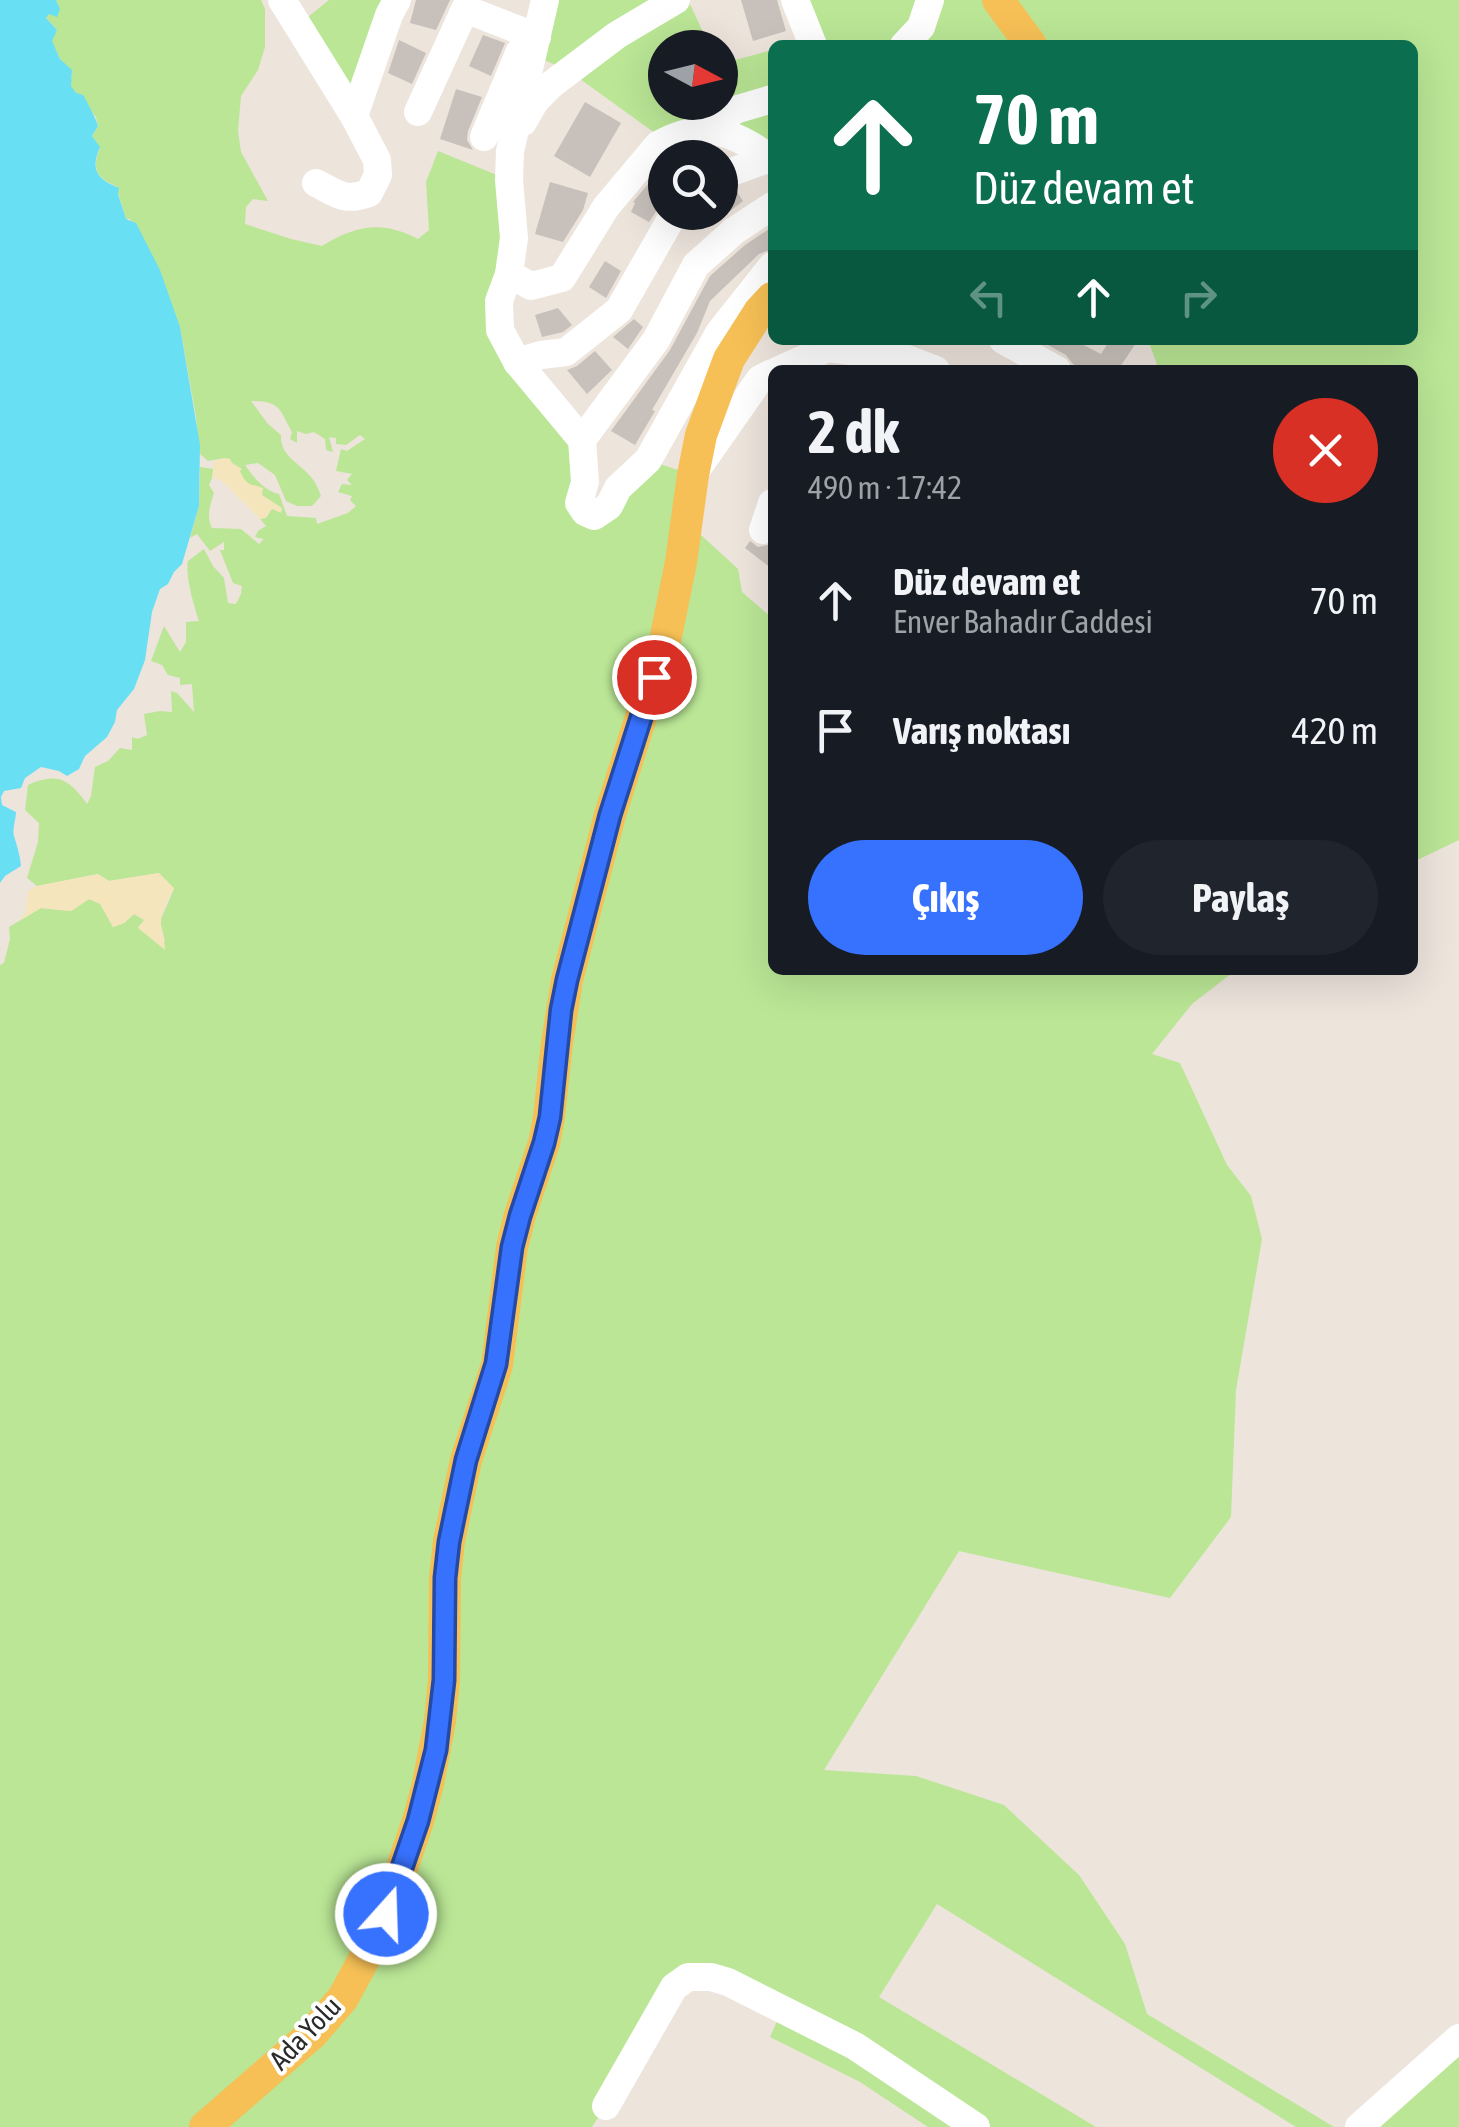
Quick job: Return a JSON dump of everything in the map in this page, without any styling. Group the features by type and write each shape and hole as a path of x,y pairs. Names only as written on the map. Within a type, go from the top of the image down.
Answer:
{"main road":[{"path":"998,0 1027,40"},
{"name":"Ada Yolu","path":"204,2127 312,2034 342,1998 386,1914 418,1821 436,1750 444,1680 445,1578 456,1504 496,1364 512,1247 550,1117 567,980 610,815 665,641 700,435 728,358 768,302"}],"street":[{"path":"282,0 377,160 378,174 369,193 354,198 316,183"},
{"path":"354,116 397,0"},
{"path":"567,0 538,22 498,140 509,180 514,238 510,274 499,301 500,330 517,362 582,440 586,482 580,503 585,512 594,516 610,506 618,488 648,460 719,334 768,271"},
{"path":"498,140 552,84 617,35 676,0"},
{"path":"794,0 811,40"},
{"path":"909,40 921,27 930,0"},
{"path":"418,112 465,9 538,22"},
{"path":"510,274 531,286 562,278 606,208 658,145 738,108 768,101"},
{"path":"698,129 733,134 768,156"},
{"path":"738,170 768,160"},
{"path":"582,440 656,340 696,266 768,209"},
{"path":"517,362 566,352 619,310 664,230"},
{"path":"1012,345 1048,365"},
{"path":"791,365 828,348 905,358 923,365"},
{"path":"693,474 760,379 768,376"},
{"path":"606,2106 674,1986 688,1977 711,1977 856,2046 976,2127"},
{"path":"1359,2127 1459,2038"}],"green space":[{"path":"56,0 261,0 265,9 265,47 258,70 241,96 238,131 241,152 268,201 253,199 246,207 245,224 322,246 346,233 381,227 418,239 429,230 426,182 438,151 509,180 500,330 582,440 585,512 648,460 693,475 688,523 738,569 742,592 768,615 768,975 1230,975 1192,1004 1152,1054 1180,1063 1227,1165 1251,1196 1262,1239 1236,1390 1231,1517 1170,1598 959,1551 824,1770 916,1776 1004,1805 1079,1875 1125,1944 1147,2014 1334,2127 1296,2127 937,1904 879,1997 1096,2127 928,2127 860,2082 770,2037 782,2010 688,1977 592,2127 0,2127 0,965 4,963 10,939 9,927 41,908 71,911 89,899 100,903 113,927 134,914 145,920 138,927 165,941 160,921 174,889 159,873 109,881 98,874 37,886 27,878 38,842 39,823 25,810 28,785 47,779 62,780 87,804 95,767 108,761 120,748 132,750 132,737 147,735 144,714 172,712 171,691 194,712 192,684 180,685 180,678 168,675 162,665 151,661 164,626 180,652 186,642 186,622 199,621 188,561 204,549 224,578 228,603 236,604 242,586 233,583 220,550 224,550 224,542 210,551 197,534 190,538 199,506 200,467 215,471 209,485 214,493 209,515 212,528 241,529 259,544 264,539 255,537 266,526 260,519 266,517 262,494 241,478 225,458 208,461 200,454 180,327 130,219 126,219 116,186 97,171 100,148 92,136 98,126 96,117 70,86 72,74 51,41 57,30 47,15 60,9","holes":["251,401 268,403 281,412 292,432 290,439 297,443 297,431 314,432 325,439 326,450 333,452 329,437 336,438 336,444 346,445 360,435 365,439 347,451 341,449 336,471 352,474 347,480 352,485 342,484 338,492 352,496 350,500 356,506 348,513 317,524 316,518 287,516 279,494 264,487 245,465 258,463 275,475 286,501 297,506 312,506 321,496 309,475 284,449 281,435"]},
{"path":"329,0 397,0 354,116 298,25"},
{"path":"545,0 688,0 702,30 648,30 648,120 738,120 738,59 768,51 768,156 733,134 665,140 569,71 533,55"},
{"path":"795,0 1459,0 1459,840 1418,860 1418,365 1157,365 1150,345 1418,345 1418,40 810,40"},
{"path":"1459,2038 1459,2127 1359,2127"}],"sand":[{"path":"225,458 242,469 246,482 263,488 262,495 282,508 281,513 272,509 266,518 260,519 222,481 212,477 214,461"},
{"path":"159,873 174,888 161,918 165,950 138,928 144,920 134,914 113,927 100,904 89,899 71,911 41,908 19,921 25,913 28,891 37,886 98,874 109,881"}],"water":[{"path":"0,0 56,0 60,9 57,17 49,14 46,18 57,30 52,41 60,59 72,70 71,86 83,95 98,126 92,136 100,147 96,168 105,181 119,188 126,219 136,223 160,270 180,327 200,445 199,506 182,564 160,589 152,612 145,660 134,689 117,710 107,737 85,756 79,769 67,776 41,767 25,778 21,788 4,791 2,805 16,812 14,833 21,866 0,883"}],"building":[{"path":"416,0 450,0 436,30 410,23"},
{"path":"741,0 777,0 786,31 753,41"},
{"path":"483,35 505,43 491,76 469,66"},
{"path":"399,40 426,53 412,84 388,73"},
{"path":"456,89 482,97 468,131 467,140 473,150 440,139"},
{"path":"585,102 621,123 590,177 554,156"},
{"path":"550,182 588,193 583,210 563,242 535,234"},
{"path":"648,184 648,221 631,212 633,202"},
{"path":"768,230 768,251 759,254 710,301 697,333 635,445 611,431 670,350 710,276"},
{"path":"605,261 621,271 606,298 589,287"},
{"path":"558,308 572,325 563,332 542,337 535,315"},
{"path":"634,319 643,327 628,349 613,337"},
{"path":"1048,345 1084,345 1101,354 1107,345 1135,345 1121,365 1075,365"},
{"path":"595,351 612,370 587,394 567,370"},
{"path":"750,541 758,547 768,545 768,566 745,548"}],"route":[{"path":"386,1914 418,1821 436,1750 444,1680 449,1542 466,1460 496,1364 512,1247 550,1117 567,980 610,815 654,677"}]}
